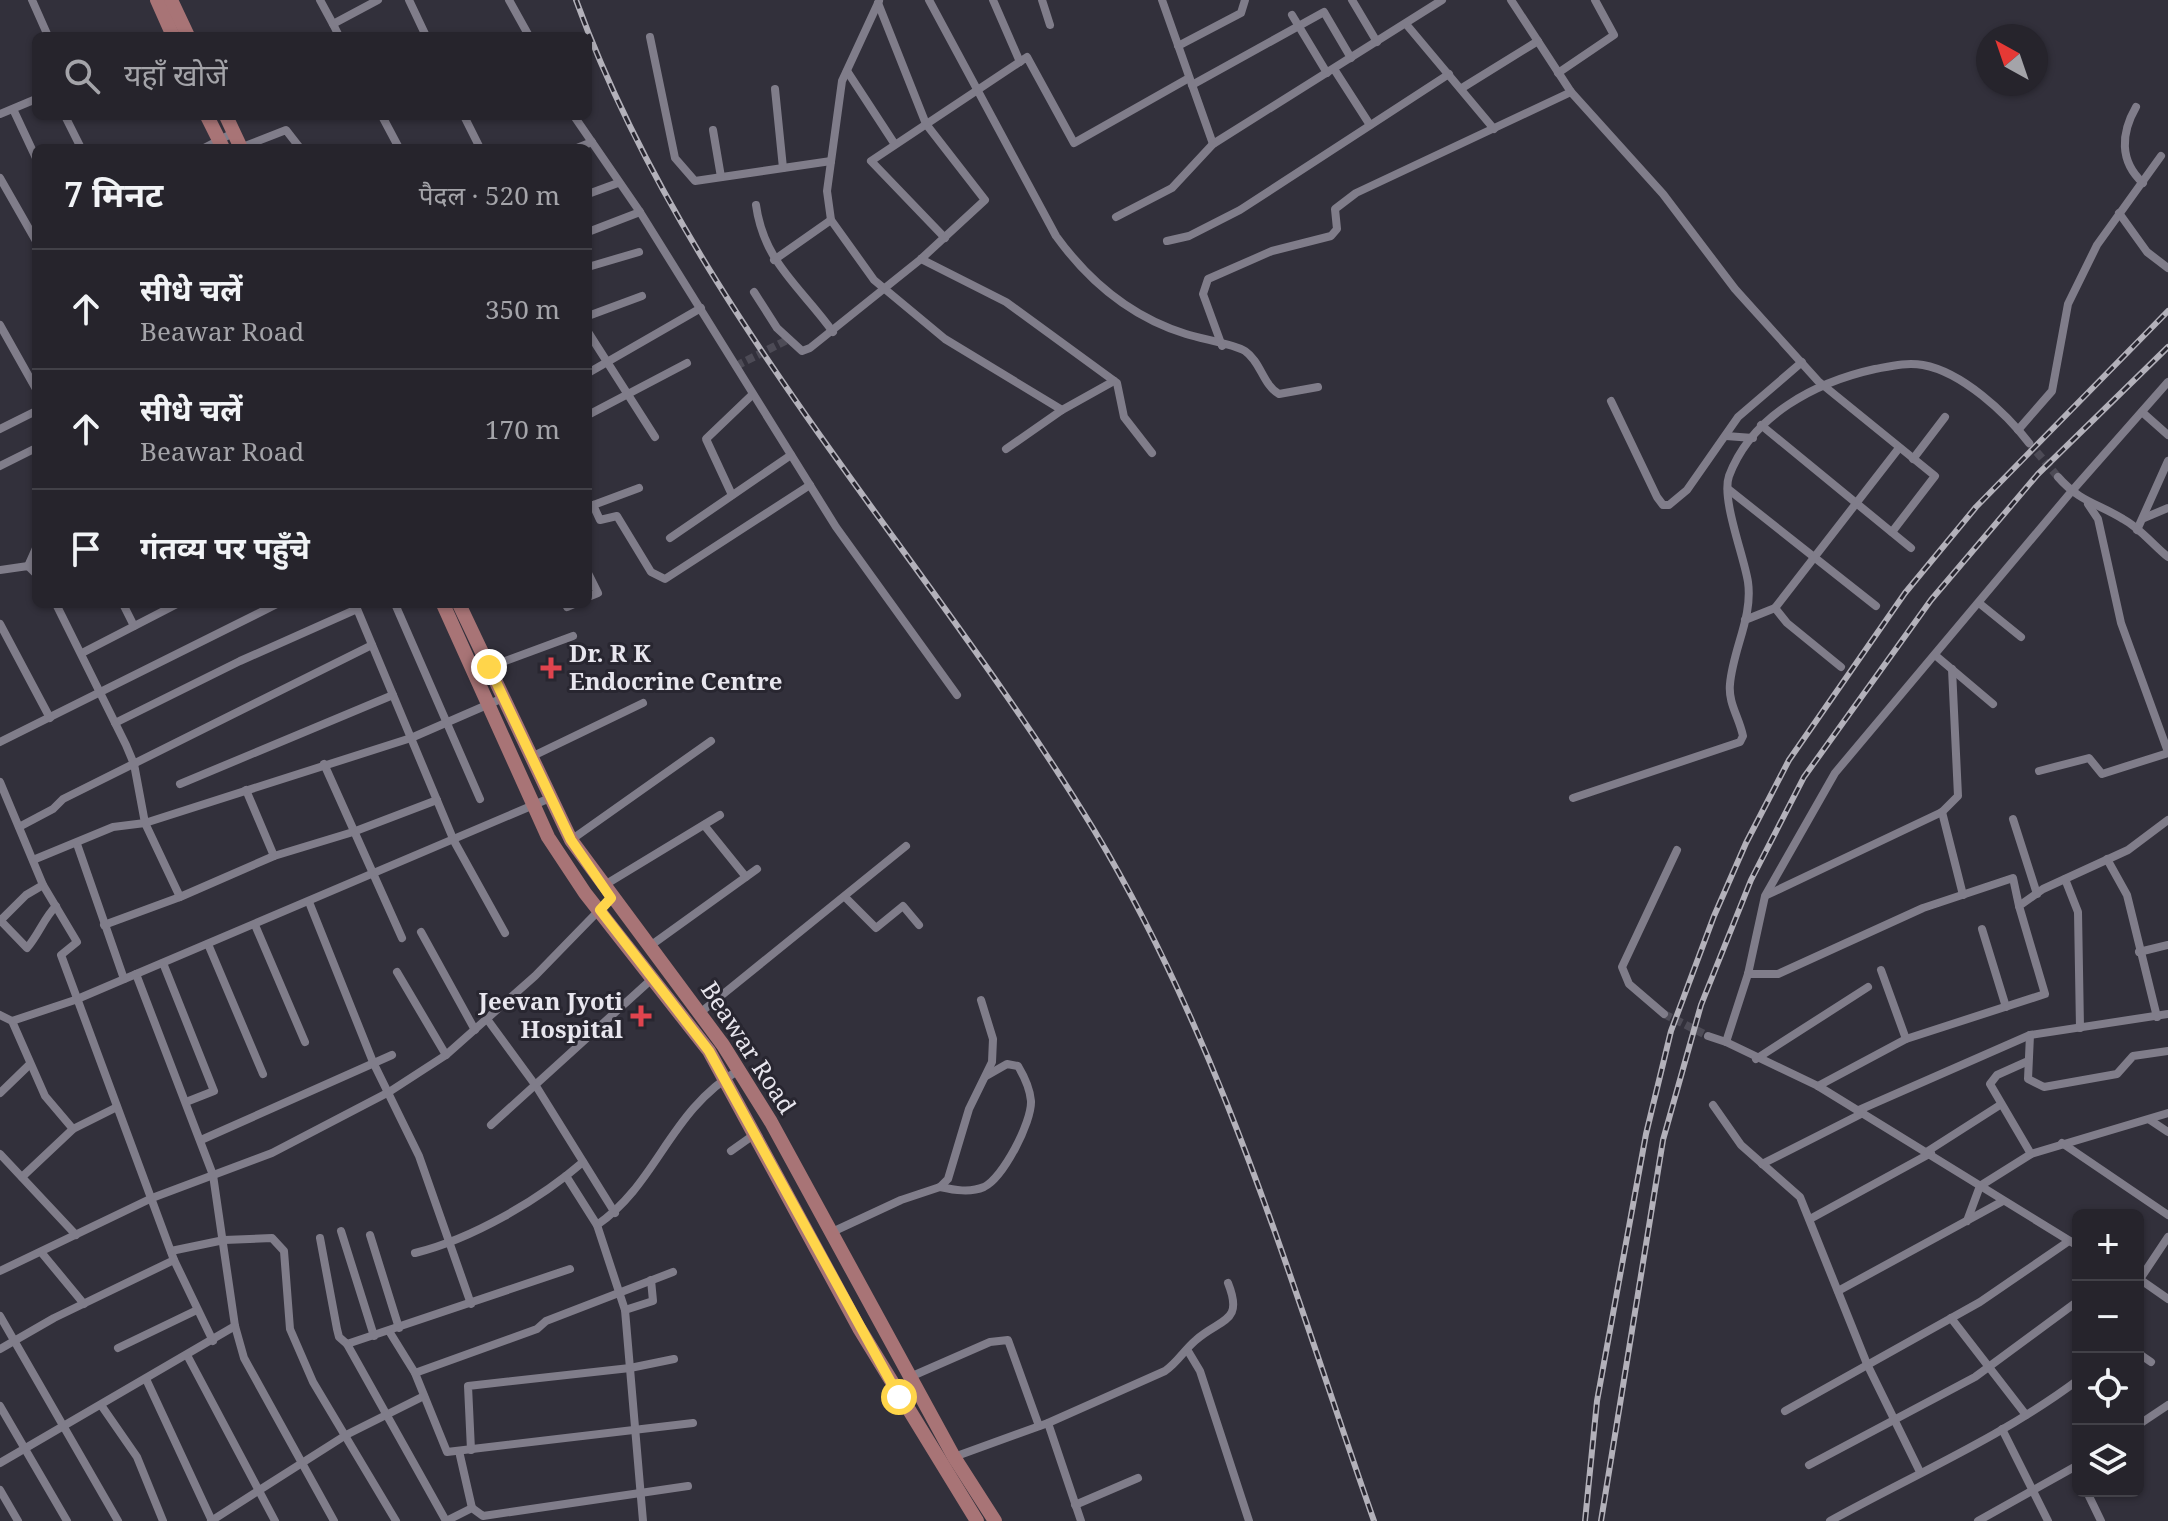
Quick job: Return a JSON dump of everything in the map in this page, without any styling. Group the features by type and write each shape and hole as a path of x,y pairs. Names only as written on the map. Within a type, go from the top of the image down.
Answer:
{"main road":[{"path":"157,0 176,32"},
{"path":"174,1 177,32"},
{"path":"209,120 221,144"},
{"path":"228,120 238,144"},
{"name":"Beawar Road","path":"445,608 533,807 561,858 709,1051 859,1328 977,1521"},
{"name":"Beawar Road","path":"461,608 571,840 607,892 701,1012 735,1064 771,1122 954,1457 995,1521"}],"street":[{"path":"32,0 46,32"},
{"path":"320,0 337,32"},
{"path":"333,24 378,0"},
{"path":"409,0 424,32"},
{"path":"509,0 527,32"},
{"path":"929,0 1056,236 1075,262 1105,291 1140,316 1222,346 1242,349 1249,354 1272,390 1279,394 1318,387"},
{"path":"993,0 1020,62"},
{"path":"1042,0 1050,25"},
{"path":"1162,0 1213,144"},
{"path":"1178,46 1241,13 1245,0"},
{"path":"1352,0 1377,42"},
{"path":"1116,217 1172,188 1213,144 1442,0"},
{"path":"1511,0 1571,92 1663,194 1735,289 1812,373 1935,476 1892,532"},
{"path":"1558,73 1614,35 1595,0"},
{"path":"879,2 842,81 827,191 831,220 882,287 945,339 1062,410"},
{"path":"754,292 777,328 802,351 833,332 882,287 921,259 985,200 926,124 879,2"},
{"path":"945,238 871,161 1027,57 1074,143 1324,12 1351,58"},
{"path":"1292,15 1370,125"},
{"path":"1406,24 1494,129"},
{"path":"650,37 675,158 695,181 831,161"},
{"path":"1462,88 1538,41"},
{"path":"847,71 894,143"},
{"path":"1167,241 1189,236 1240,210 1449,74"},
{"path":"775,89 783,168"},
{"path":"1222,346 1203,294 1208,279 1272,251 1331,236 1337,229 1335,209 1342,202 1571,92"},
{"path":"0,114 32,101"},
{"path":"2136,107 2124,135 2129,165 2139,180"},
{"path":"13,109 32,149"},
{"path":"67,120 79,144"},
{"path":"384,120 397,144"},
{"path":"466,120 478,144"},
{"path":"578,123 640,212 810,485 957,695"},
{"path":"250,144 286,130 297,144"},
{"path":"713,130 721,177"},
{"path":"221,144 233,133"},
{"path":"587,144 592,142"},
{"path":"2018,430 2052,391 2068,304 2104,233 2139,180 2161,156"},
{"path":"0,178 32,234"},
{"path":"592,193 618,183"},
{"path":"756,205 759,231 774,260 833,332"},
{"path":"592,230 640,212"},
{"path":"2119,213 2147,252 2168,268"},
{"path":"774,260 831,220"},
{"path":"592,266 639,252"},
{"path":"921,259 1006,302 1117,383 1124,417 1152,453"},
{"path":"592,315 642,296"},
{"path":"592,371 701,308"},
{"path":"0,325 32,382"},
{"path":"592,338 655,437"},
{"path":"592,413 687,363"},
{"path":"1611,401 1663,505 1679,499 1738,417 1757,397 1812,373 1901,364 1921,364 1939,369 1967,385 2029,443"},
{"path":"1573,798 1740,742 1743,736 1729,686 1745,620 1748,584 1727,488 1735,464 1761,425 1812,373"},
{"path":"1006,449 1062,410 1114,381"},
{"path":"1726,1042 1748,974 1765,896 1835,773 2071,492 2168,382"},
{"path":"732,495 706,439 752,395"},
{"path":"2142,412 2168,435"},
{"path":"0,429 32,413"},
{"path":"1913,459 1945,417"},
{"path":"1761,425 1911,548"},
{"path":"1726,436 1753,438"},
{"path":"1745,620 1775,608 1899,448"},
{"path":"0,466 32,450"},
{"path":"670,538 791,455"},
{"path":"2137,530 2168,461"},
{"path":"2058,477 2071,492 2088,504 2123,518 2168,557"},
{"path":"592,508 600,520 617,516 651,572 665,579 810,485"},
{"path":"592,506 639,488"},
{"path":"1727,488 1876,606"},
{"path":"2039,771 2089,758 2102,774 2168,753 2121,623 2098,519 2088,504"},
{"path":"2143,518 2168,508"},
{"path":"28,566 32,557"},
{"path":"0,570 28,566"},
{"path":"28,566 32,570"},
{"path":"1979,603 2021,637"},
{"path":"58,608 134,764 145,823 180,897"},
{"path":"125,608 134,626"},
{"path":"82,653 169,608"},
{"path":"0,742 269,608"},
{"path":"115,723 352,608"},
{"path":"357,608 454,841 505,933"},
{"path":"397,608 480,799"},
{"path":"1775,608 1787,623 1841,667"},
{"path":"0,624 50,718"},
{"path":"489,667 573,636"},
{"path":"19,827 53,809 63,799 372,645"},
{"path":"1935,655 1993,704"},
{"path":"1765,896 1942,812 1958,796 1952,669"},
{"path":"180,784 393,695"},
{"path":"33,860 113,827 145,823 411,738 503,698"},
{"path":"531,757 643,703"},
{"path":"2164,736 2168,725"},
{"path":"571,840 711,741"},
{"path":"324,764 402,938"},
{"path":"0,782 3,796 43,885 77,942 61,955 75,1000 173,1256 213,1341"},
{"path":"246,790 274,856"},
{"path":"12,1021 75,1000 550,798"},
{"path":"104,925 180,897 274,856 353,832 437,800"},
{"path":"1942,812 1963,895"},
{"path":"0,1271 152,1198 272,1153 389,1092 446,1055 487,1019 600,910 607,892 720,815"},
{"path":"2013,819 2037,894"},
{"path":"2019,906 2065,879 2128,850 2168,820"},
{"path":"704,825 746,877"},
{"path":"77,844 124,979"},
{"path":"701,1012 846,898 906,846"},
{"path":"1664,1014 1629,984 1622,967 1677,850"},
{"path":"2107,859 2127,895 2157,1017"},
{"path":"650,946 757,869"},
{"path":"1748,974 1778,974 1923,908 2013,878 2045,994 1906,1039 1818,1086"},
{"path":"2065,879 2078,912 2080,1028"},
{"path":"43,885 26,895 0,921 27,948 45,927 48,914 56,906"},
{"path":"846,898 876,928 903,906 919,925"},
{"path":"309,902 373,1062 419,1156 471,1304"},
{"path":"255,925 305,1042"},
{"path":"1982,929 2006,1007"},
{"path":"421,932 475,1030"},
{"path":"208,944 263,1074"},
{"path":"2139,952 2168,945"},
{"path":"163,963 214,1091 186,1102"},
{"path":"1881,970 1906,1039"},
{"path":"397,972 446,1055"},
{"path":"136,974 213,1175 235,1326 258,1386 303,1461 334,1521"},
{"path":"491,1125 654,978"},
{"path":"1756,1059 1868,987"},
{"path":"940,1187 953,1171 964,1122 986,1076 994,1049 981,1000"},
{"path":"1762,1164 1861,1112 2030,1035 2168,1014"},
{"path":"0,1015 12,1021 45,1096 73,1129"},
{"path":"487,1019 536,1086 615,1213"},
{"path":"2030,1035 2026,1062 2031,1083 2044,1087 2117,1074 2133,1056 2168,1051"},
{"path":"1708,1036 1818,1086 2072,1242"},
{"path":"201,1140 392,1055"},
{"path":"2026,1062 1991,1079 1990,1084 2031,1154"},
{"path":"597,1225 615,1213 635,1191 674,1130 721,1072 735,1064"},
{"path":"830,1234 901,1200 940,1187 960,1191 983,1188 997,1177 1011,1156 1028,1116 1030,1091 1018,1066 1007,1064 986,1076"},
{"path":"0,1093 29,1065"},
{"path":"1713,1105 1729,1131 1800,1197 1867,1364 1920,1472"},
{"path":"1810,1219 1929,1152 2000,1105"},
{"path":"22,1177 73,1129 117,1107"},
{"path":"1967,1221 1980,1186 2031,1154 2168,1113"},
{"path":"2150,1120 2168,1132"},
{"path":"731,1151 755,1134"},
{"path":"2062,1143 2168,1215"},
{"path":"0,1154 76,1235"},
{"path":"415,1253 452,1244 566,1176 583,1162"},
{"path":"566,1176 597,1225 625,1310 643,1521"},
{"path":"1838,1291 2003,1201"},
{"path":"341,1231 374,1336"},
{"path":"370,1235 399,1328"},
{"path":"2144,1272 2168,1237"},
{"path":"0,1349 173,1256 224,1240 272,1238 279,1242 286,1264 290,1329 313,1382 396,1521"},
{"path":"320,1238 339,1337 347,1344 446,1521 472,1508"},
{"path":"1785,1411 1951,1318 2072,1244"},
{"path":"41,1252 84,1304"},
{"path":"347,1344 570,1269"},
{"path":"415,1373 537,1329 546,1321 673,1272"},
{"path":"625,1310 653,1301 651,1280"},
{"path":"2142,1281 2168,1299"},
{"path":"954,1457 1044,1424 1165,1371 1188,1351 1193,1342 1223,1323 1234,1310 1228,1283"},
{"path":"1809,1465 1895,1421 1988,1367 2072,1305"},
{"path":"118,1348 197,1310"},
{"path":"0,1316 118,1521"},
{"path":"1951,1318 2026,1415"},
{"path":"0,1463 235,1326"},
{"path":"389,1331 415,1373 447,1452 693,1423"},
{"path":"910,1377 990,1342 1008,1340 1081,1521"},
{"path":"1188,1351 1200,1371 1249,1521"},
{"path":"187,1355 275,1521"},
{"path":"2144,1357 2151,1362"},
{"path":"471,1450 468,1386 630,1368 674,1359"},
{"path":"146,1379 212,1521 346,1435 386,1412 424,1396"},
{"path":"1830,1521 2002,1429 2072,1384"},
{"path":"101,1405 137,1457 163,1521"},
{"path":"2144,1421 2168,1405"},
{"path":"0,1406 67,1521"},
{"path":"2002,1429 2048,1521"},
{"path":"459,1451 472,1508 483,1516 688,1486"},
{"path":"1978,1521 2072,1469"},
{"path":"1075,1505 1138,1478"},
{"path":"0,1490 18,1521"},
{"path":"2089,1497 2101,1521"}],"tunnel":[{"path":"736,366 787,340"},
{"path":"2029,443 2058,477"},
{"path":"1664,1014 1708,1036"}],"railway":[{"path":"576,0 589,32"},
{"path":"592,38 624,114 681,222 745,326 1028,727 1094,830 1140,912 1181,995 1252,1168 1374,1521"},
{"path":"1585,1521 1597,1401 1646,1134 1671,1031 1714,916 1746,843 1789,760 1905,593 1976,507 2168,311"},
{"path":"1601,1521 1663,1140 1701,1005 1751,880 1804,777 1931,600 2038,474 2168,347"}],"place":[{"name":"Dr. R K Endocrine Centre","path":"551,668"},
{"name":"Jeevan Jyoti Hospital","path":"641,1016"}],"route":[{"path":"489,667 571,840 611,898 600,910 709,1051 899,1397"}]}
